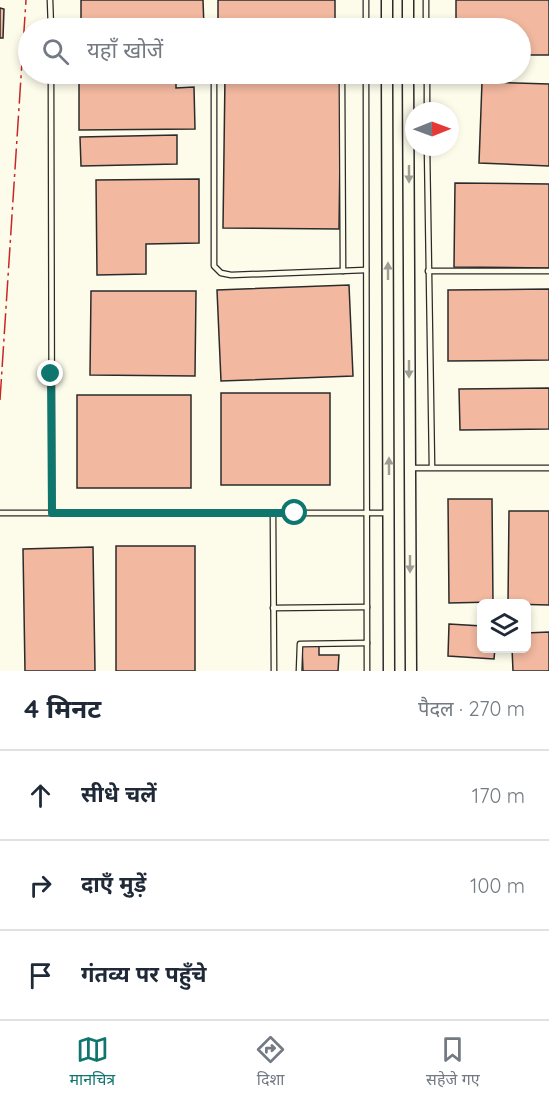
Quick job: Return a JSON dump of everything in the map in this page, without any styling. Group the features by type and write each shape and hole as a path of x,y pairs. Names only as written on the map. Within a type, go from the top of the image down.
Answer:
{"street":[{"path":"387,0 387,18"},
{"path":"408,0 408,18"},
{"path":"387,84 389,671"},
{"path":"408,84 411,671"},
{"path":"389,491 410,491"}],"lane":[{"path":"51,0 51,18"},
{"path":"366,0 366,18"},
{"path":"426,0 426,18"},
{"path":"51,84 52,513"},
{"path":"214,84 214,266 221,273 231,275 366,270"},
{"path":"342,84 343,271"},
{"path":"366,84 367,671"},
{"path":"426,84 427,102"},
{"path":"427,156 432,467"},
{"path":"428,272 549,271"},
{"path":"410,468 549,468"},
{"path":"0,513 389,513"},
{"path":"273,513 274,671"},
{"path":"273,608 367,607"},
{"path":"299,671 300,644 367,643"}],"building":[{"path":"81,0 203,0 204,18 81,18"},
{"path":"218,0 335,0 335,18 218,18"},
{"path":"456,0 549,0 549,55 531,55 531,18 456,18"},
{"path":"0,8 4,9 3,38 0,38"},
{"path":"79,84 176,84 176,88 194,87 195,129 79,130"},
{"path":"225,84 341,84 339,229 223,228"},
{"path":"482,84 549,84 549,166 479,163"},
{"path":"177,135 177,164 81,166 80,137"},
{"path":"199,179 199,243 146,244 146,274 97,275 96,180"},
{"path":"455,183 549,184 549,268 454,267"},
{"path":"349,285 353,376 221,381 217,290"},
{"path":"549,289 549,360 448,361 448,290"},
{"path":"91,291 196,291 195,376 90,375"},
{"path":"549,388 549,429 460,430 459,389"},
{"path":"221,393 330,393 330,485 221,485"},
{"path":"77,395 191,395 191,488 77,488"},
{"path":"448,499 492,499 493,599 477,599 477,602 449,603"},
{"path":"509,511 549,511 549,605 531,605 531,599 508,599"},
{"path":"116,546 195,546 195,671 116,671"},
{"path":"93,547 95,671 25,671 23,549"},
{"path":"449,624 477,626 477,653 495,653 494,659 448,656"},
{"path":"549,632 549,671 513,671 512,653 531,653 531,633"},
{"path":"302,646 319,646 319,655 339,655 338,671 303,671"}],"power":[{"path":"25,18 26,0"},
{"path":"0,400 21,84"}],"route":[{"path":"51,374 52,513 295,513"}]}
